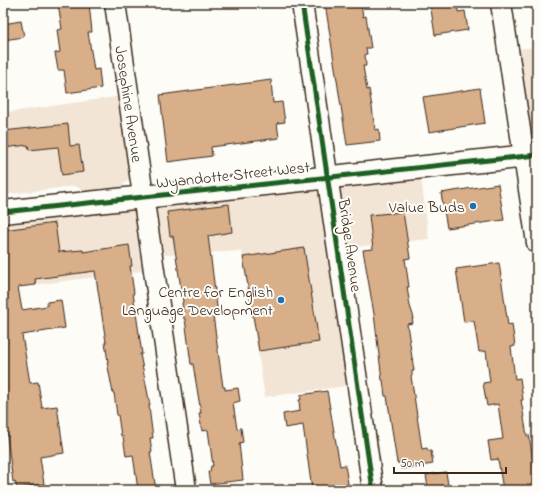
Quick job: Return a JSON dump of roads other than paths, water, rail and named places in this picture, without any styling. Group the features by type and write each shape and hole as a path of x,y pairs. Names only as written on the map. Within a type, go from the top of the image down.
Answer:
{"main road":[{"name":"Wyandotte Street West","path":"3,212 530,155"}],"street":[{"name":"Josephine Avenue","path":"115,3 186,490"},
{"name":"Bridge Avenue","path":"302,3 374,490"},
{"path":"501,3 530,155 537,243"}],"place":[{"name":"Value Buds","path":"473,206"},
{"name":"Centre for English Language Development","path":"281,300"}]}
